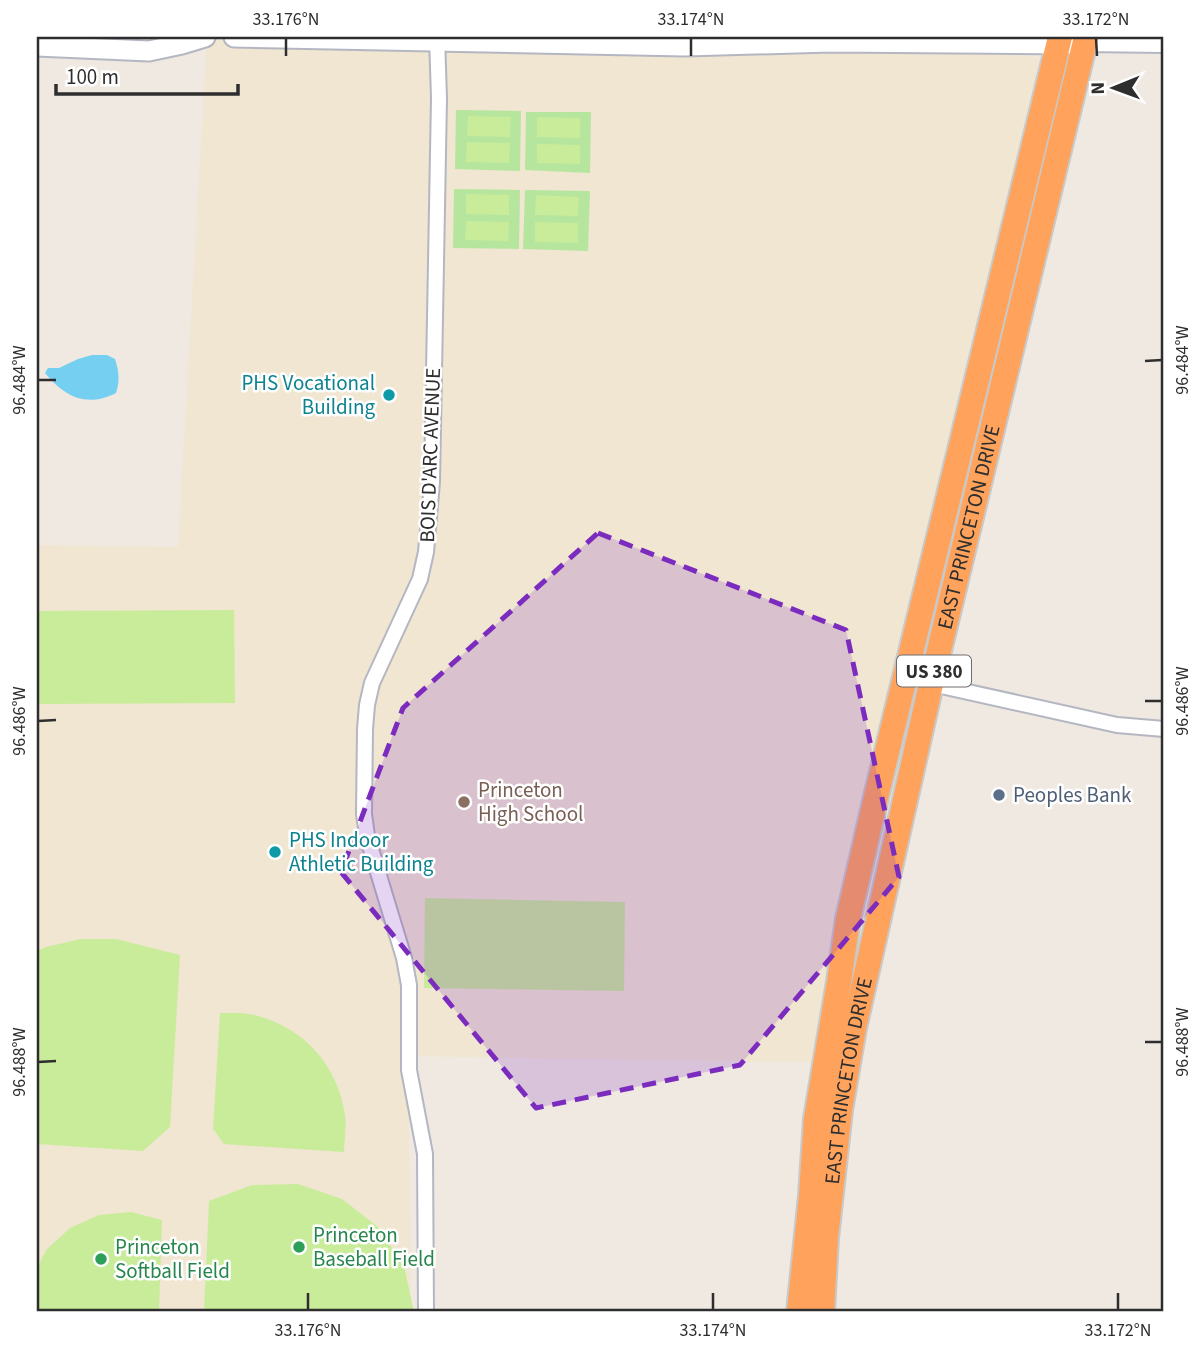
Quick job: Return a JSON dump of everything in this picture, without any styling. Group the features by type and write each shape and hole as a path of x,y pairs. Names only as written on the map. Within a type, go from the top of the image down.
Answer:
{"highway":[{"name":"EAST PRINCETON DRIVE","path":"799,1312 816,1119 848,919 1059,40"},
{"name":"EAST PRINCETON DRIVE","path":"822,1312 826,1238 840,1110 854,1028 931,684 1085,40"},
{"path":"848,919 877,924"}],"street":[{"path":"37,46 149,51 205,37"},
{"path":"234,37 439,38 685,46 1059,40 1164,45"},
{"name":"BOIS D'ARC AVENUE","path":"426,1312 425,1154 409,1070 408,985 404,958 365,827 365,729 366,705 372,682 420,579 429,528 439,38"},
{"path":"905,678 1117,725 1164,729"}],"highlighted area":[{"path":"598,533 846,630 899,877 740,1065 536,1108 341,872 403,708"}],"shaded area":[{"name":"Princeton High School","path":"207,37 774,41 1040,57 840,1063 408,1056 411,1312 37,1312 37,545 178,547"}],"green space":[{"path":"456,110 521,111 520,171 455,169"},
{"path":"526,112 591,112 590,173 525,170"},
{"path":"468,116 511,117 510,137 467,136"},
{"path":"537,117 580,118 580,138 537,137"},
{"path":"467,142 510,143 509,163 466,162"},
{"path":"537,144 580,145 580,164 537,163"},
{"path":"454,189 520,190 519,249 453,248"},
{"path":"525,190 590,191 588,251 523,249"},
{"path":"466,194 509,195 509,215 466,214"},
{"path":"536,195 579,197 578,216 535,215"},
{"path":"466,221 509,222 508,241 465,240"},
{"path":"535,222 578,223 578,243 535,242"},
{"path":"234,610 235,703 37,704 37,611"},
{"path":"425,898 625,902 624,991 424,988"},
{"path":"81,939 116,939 180,955 170,1127 143,1151 37,1144 37,951"},
{"path":"220,1013 249,1014 275,1022 304,1040 316,1052 327,1066 341,1097 346,1119 344,1152 224,1144 213,1129"},
{"name":"Princeton Baseball Field","path":"298,1184 342,1199 378,1227 404,1266 414,1312 204,1312 209,1201 252,1185"},
{"name":"Princeton Softball Field","path":"131,1212 162,1220 159,1312 37,1312 37,1268 46,1250 70,1228 99,1215"}],"water":[{"path":"92,355 107,355 115,359 119,376 116,393 95,400 77,398 60,388 45,373 48,368 59,368"}],"place":[{"name":"PHS Vocational Building","path":"389,395"},
{"name":"Peoples Bank","path":"999,795"},
{"name":"Princeton High School","path":"464,802"},
{"name":"PHS Indoor Athletic Building","path":"275,852"},
{"name":"Princeton Baseball Field","path":"299,1247"},
{"name":"Princeton Softball Field","path":"101,1259"}]}
